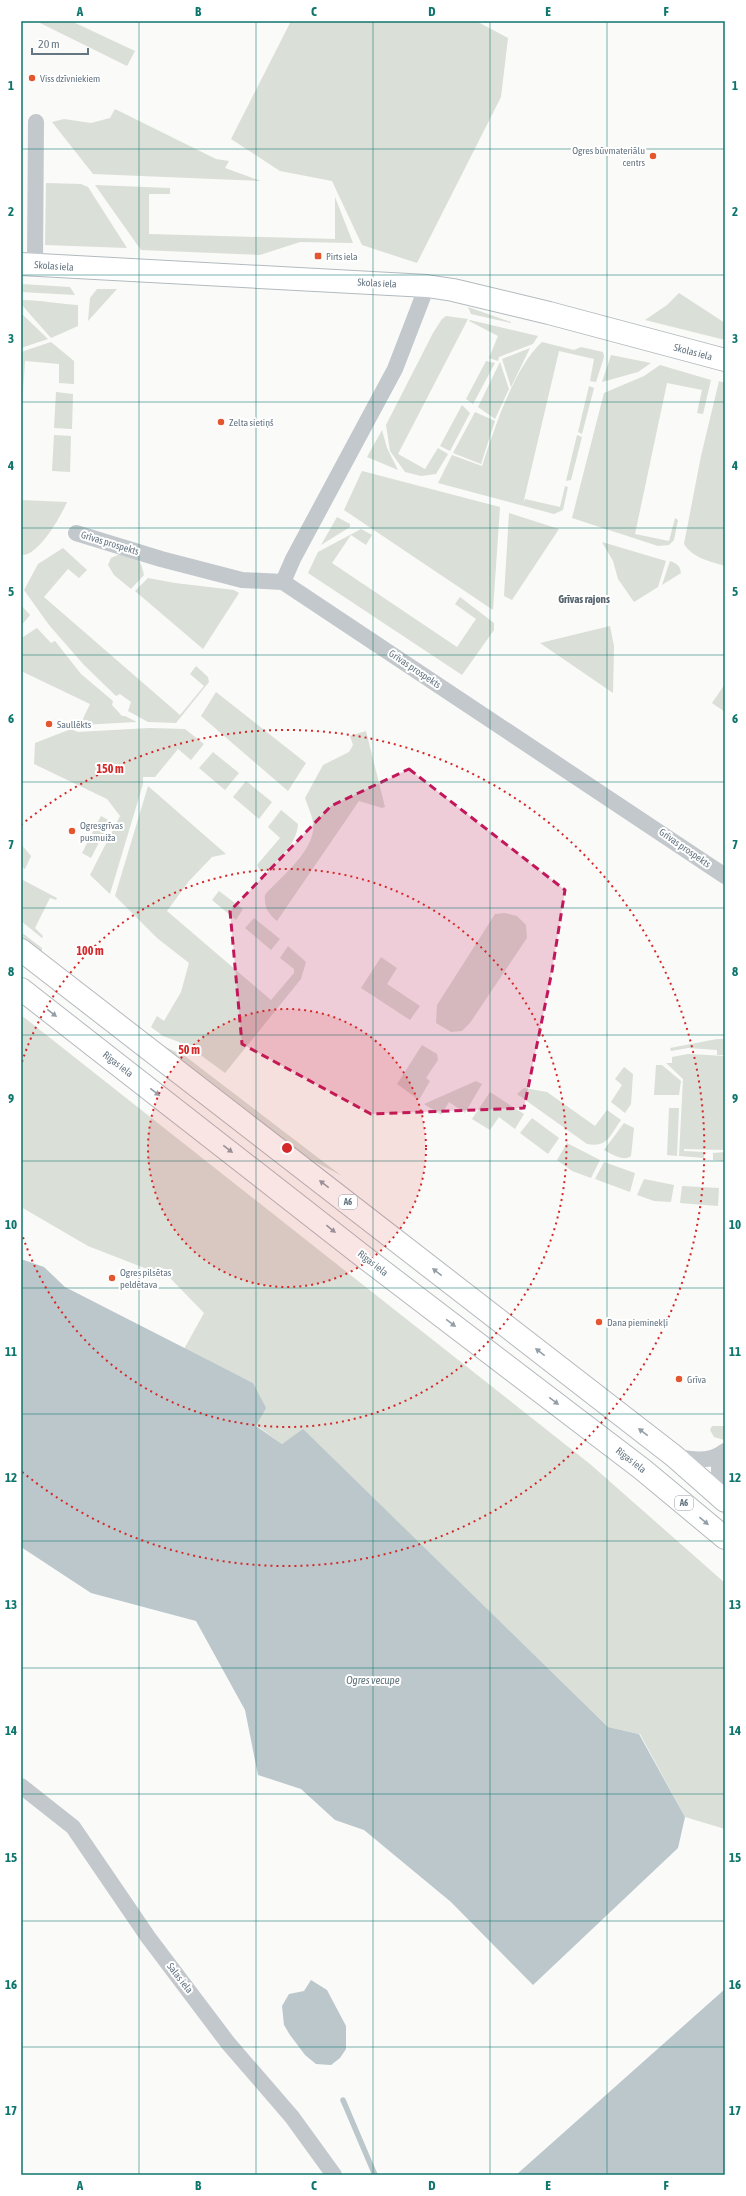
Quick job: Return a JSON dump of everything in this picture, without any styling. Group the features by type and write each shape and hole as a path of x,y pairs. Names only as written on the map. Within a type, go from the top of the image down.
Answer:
{"main road":[{"name":"Skolas iela","path":"28,264 427,286 453,290 520,306 725,360"},
{"name":"A6","path":"21,950 674,1456 725,1500"},
{"name":"Rīgas iela","path":"21,989 364,1257 642,1469 725,1538"},
{"path":"364,1257 384,1231"}],"street":[{"path":"28,264 36,122"},
{"path":"283,582 317,513 395,369 427,286"},
{"name":"Grīvas prospekts","path":"76,533 161,559 242,580 283,582 725,876"},
{"path":"674,1456 697,1460 722,1453 719,1484 725,1500"},
{"name":"Salas iela","path":"21,1786 72,1827 148,1938 228,2043 292,2117 334,2175"}],"highlighted area":[{"path":"409,769 565,890 552,971 524,1108 371,1114 242,1044 230,911 331,806"}],"shaded area":[{"path":"36,21 71,21 135,51 127,66"},
{"path":"291,21 476,21 508,38 501,97 417,263 362,245 332,181 280,171 231,139"},
{"path":"115,109 216,159 229,161 225,168 261,181 93,174 52,122 64,119 91,123 110,118"},
{"path":"46,183 81,184 88,187 127,248 45,245"},
{"path":"95,185 170,188 170,194 149,194 149,234 335,239 335,197 353,243 300,242 260,255 141,250"},
{"path":"21,284 70,287 75,295 21,292"},
{"path":"97,289 117,289 88,321 90,298"},
{"path":"679,293 725,323 725,340 645,320 667,305"},
{"path":"21,300 78,305 78,326 51,338 21,304"},
{"path":"468,307 511,322 511,323 471,314"},
{"path":"21,313 48,339 21,348"},
{"path":"446,316 468,319 398,454 425,469 438,448 448,454 436,474 421,476 405,472 390,451 386,425 433,333 442,319"},
{"path":"469,321 538,336 533,344 499,357 498,361 489,358 498,336"},
{"path":"51,342 74,361 74,384 59,383 59,364 25,361 21,424 21,352"},
{"path":"542,342 574,350 581,347 603,352 604,357 596,382 590,381 594,359 559,351 523,504 525,499 560,507 565,486 568,487 563,510 554,514 438,483 452,455 482,466 499,418 514,383 522,367"},
{"path":"530,348 511,387 502,359"},
{"path":"611,355 651,363 638,372 602,382"},
{"path":"486,361 495,363 473,404 466,399"},
{"path":"500,362 509,389 495,419 478,407"},
{"path":"660,365 711,380 703,414 697,413 702,390 667,383 635,534 669,541 675,518 678,520 674,540 669,545 658,546 572,518 604,393 644,376"},
{"path":"719,381 725,383 725,566 707,561 697,556 684,544 701,456"},
{"path":"589,386 594,388 582,434 578,432"},
{"path":"56,392 73,394 72,429 54,428"},
{"path":"462,405 470,413 450,451 440,446"},
{"path":"475,412 495,421 481,464 453,453"},
{"path":"382,430 387,448 398,470 367,457"},
{"path":"54,435 71,436 70,472 52,471"},
{"path":"577,435 582,437 571,480 566,481"},
{"path":"362,471 500,507 493,610 344,510"},
{"path":"21,500 67,502 48,534 35,550 28,554 21,555"},
{"path":"509,513 559,529 512,600 504,596"},
{"path":"337,517 350,524 350,527 321,545"},
{"path":"361,529 372,535 366,545 351,535 332,563 457,647 476,619 455,604 460,597 494,623 494,630 462,675 308,573 318,552"},
{"path":"602,542 666,561 658,587 634,602 618,579 613,561"},
{"path":"63,548 87,570 79,578 68,569 44,597 180,715 204,686 190,674 196,666 208,677 209,682 176,723 148,722 128,711 131,702 120,694 116,696 84,665 49,625 24,590 38,564"},
{"path":"120,554 134,557 139,561 143,569 144,575 131,589 114,575 108,565 111,558"},
{"path":"670,561 678,565 681,573 662,585"},
{"path":"148,578 175,583 234,590 239,593 203,649 135,591"},
{"path":"21,605 30,615 21,626"},
{"path":"610,626 614,646 613,693 540,643"},
{"path":"37,628 51,643 55,641 81,674 113,701 112,705 122,716 137,722 80,725 90,704 21,671 21,635 23,637"},
{"path":"725,684 725,712 712,703"},
{"path":"216,692 306,763 288,791 201,716"},
{"path":"149,728 185,729 204,744 191,760 178,749 155,777 143,777 143,784 110,894 90,875 120,816 107,799 34,764 35,743 71,729 78,732"},
{"path":"366,731 385,807 382,808 359,801 277,921 267,910 265,895 293,866 306,849 310,840 313,831 313,823 305,798 323,765 349,752 353,745 350,736"},
{"path":"213,752 239,773 225,790 199,768"},
{"path":"246,781 272,802 259,819 233,797"},
{"path":"148,786 226,854 212,857 189,881 167,911 271,1000 294,973 294,969 280,958 288,946 306,962 301,979 225,1073 187,1045 163,1036 151,1027 157,1016 164,1021 181,992 189,963 157,938 115,896"},
{"path":"281,810 298,824 295,838 278,861 268,871 260,871 257,865 280,838 268,827"},
{"path":"101,816 110,821 91,858 82,853"},
{"path":"21,844 31,856 25,869 21,867"},
{"path":"21,879 57,898 56,900 50,898 35,928 43,936 42,938 21,921"},
{"path":"219,891 243,909 236,920 212,900"},
{"path":"505,913 517,916 526,925 527,938 470,1023 462,1031 451,1032 436,1023 437,1005 495,914"},
{"path":"254,918 280,939 271,950 245,928"},
{"path":"21,932 42,948 42,955 21,939"},
{"path":"381,957 397,968 387,984 420,1006 410,1020 361,988"},
{"path":"21,1015 590,1464 725,1583 725,1829 685,1817 640,1734 608,1727 303,1430 282,1444 256,1425 253,1383 184,1349 204,1313 170,1278 88,1246 21,1207"},
{"path":"717,1039 725,1039 725,1055 717,1055 717,1050 688,1048 671,1051 670,1048"},
{"path":"159,1044 185,1056 342,1176 315,1162 293,1148"},
{"path":"422,1045 437,1054 438,1060 426,1078 430,1081 419,1100 397,1084"},
{"path":"688,1054 725,1056 725,1150 684,1149 684,1151 704,1152 704,1158 679,1156 683,1079 666,1063 672,1063 672,1057"},
{"path":"656,1065 662,1065 681,1081 679,1095 654,1095"},
{"path":"624,1067 633,1074 631,1104 625,1113 611,1102 622,1085 615,1079"},
{"path":"476,1081 482,1084 465,1113 449,1102 441,1115 424,1104"},
{"path":"524,1088 547,1092 595,1126 607,1110 621,1120 608,1139 604,1142 594,1145 587,1144 517,1094"},
{"path":"490,1092 524,1114 515,1129 499,1117 490,1130 472,1119"},
{"path":"669,1108 679,1108 677,1156 667,1155"},
{"path":"532,1118 559,1138 548,1154 520,1133"},
{"path":"624,1123 634,1128 631,1156 628,1158 618,1157 604,1150"},
{"path":"567,1143 600,1160 591,1178 572,1171 557,1160"},
{"path":"725,1152 725,1161 713,1160 713,1153"},
{"path":"604,1162 635,1173 630,1192 595,1179"},
{"path":"644,1179 674,1185 671,1202 654,1201 637,1195"},
{"path":"682,1186 719,1188 718,1206 680,1203"},
{"path":"712,1426 725,1426 724,1440 714,1437 710,1430"}],"water":[{"name":"Ogres vecupe","path":"21,1259 44,1267 65,1287 253,1383 266,1408 256,1426 282,1444 303,1429 608,1727 639,1734 685,1817 678,1848 533,1985 451,1902 364,1830 335,1820 301,1789 258,1775 245,1710 196,1621 91,1593 21,1547"},
{"path":"311,1980 327,1990 346,2026 346,2049 340,2058 331,2065 316,2064 305,2055 284,2025 282,2006 289,1994 304,1991"},
{"path":"725,1989 725,2175 516,2175"}],"waterway":[{"path":"343,2100 375,2175"}],"place":[{"name":"Viss dzīvniekiem","path":"32,78"},
{"name":"Ogres būvmateriālu centrs","path":"653,156"},
{"name":"Pirts iela","path":"318,256"},
{"name":"Zelta sietiņš","path":"221,422"},
{"name":"Saullēkts","path":"49,724"},
{"name":"Ogresgrīvas pusmuiža","path":"72,831"},
{"name":"Ogres pilsētas peldētava","path":"112,1278"},
{"name":"Dana pieminekļi","path":"599,1322"},
{"name":"Grīva","path":"679,1379"}],"district":[{"name":"Grīvas rajons","path":"584,599"}]}
